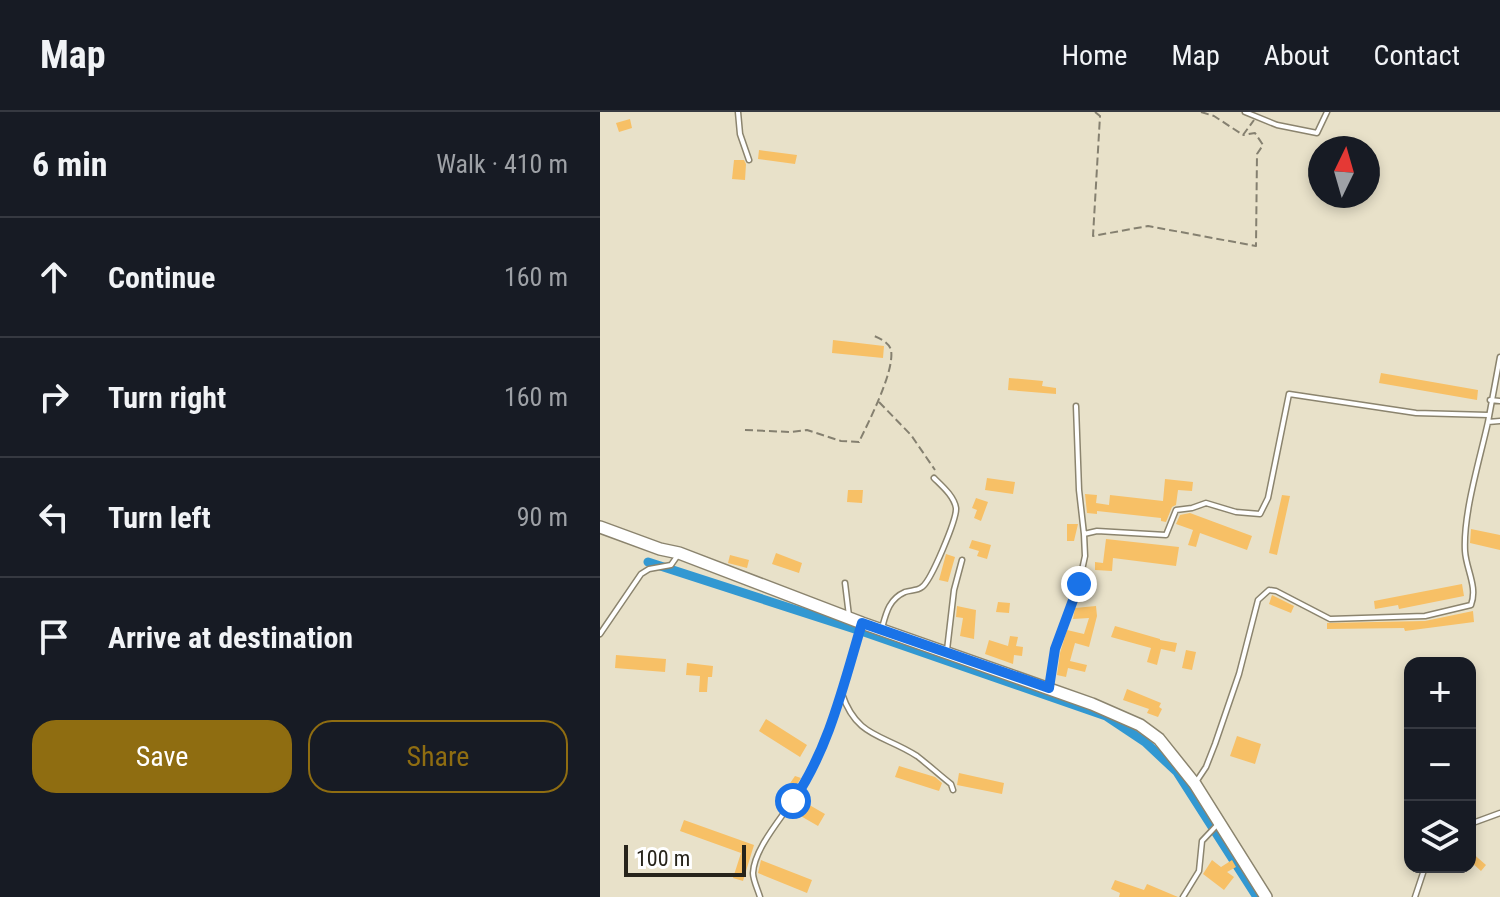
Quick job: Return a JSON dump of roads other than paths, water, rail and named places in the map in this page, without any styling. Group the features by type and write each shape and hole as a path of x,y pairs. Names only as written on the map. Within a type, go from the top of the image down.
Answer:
{"street":[{"path":"600,527 1049,688 1140,725 1159,739 1195,784 1266,897"}],"lane":[{"path":"738,112 740,134 749,160"},
{"path":"1245,112 1277,125 1317,133 1327,112"},
{"path":"1195,784 1215,744 1248,642 1258,600 1269,590 1330,619 1425,616 1471,605 1474,596 1465,551 1472,498 1500,357"},
{"path":"1084,534 1097,531 1166,535 1176,510 1206,503 1236,512 1260,514 1268,498 1289,394 1416,413 1488,415"},
{"path":"1490,400 1500,401"},
{"path":"1049,688 1055,649 1079,584 1085,556 1076,406"},
{"path":"1488,422 1500,421"},
{"path":"882,630 893,601 904,592 925,586 956,514 953,500 934,478"},
{"path":"600,634 641,574 649,569 671,565 679,553"},
{"path":"947,653 954,590 962,560"},
{"path":"845,583 849,618"},
{"path":"760,897 753,873 774,825 808,780 842,692 862,623"},
{"path":"842,692 853,720 918,757 951,784 953,790"},
{"path":"1476,822 1498,816"},
{"path":"1183,897 1199,871 1202,841 1220,822"},
{"path":"1415,897 1423,873"}],"waterway":[{"path":"648,562 864,632 1106,716 1145,742 1177,772 1257,897"}]}
